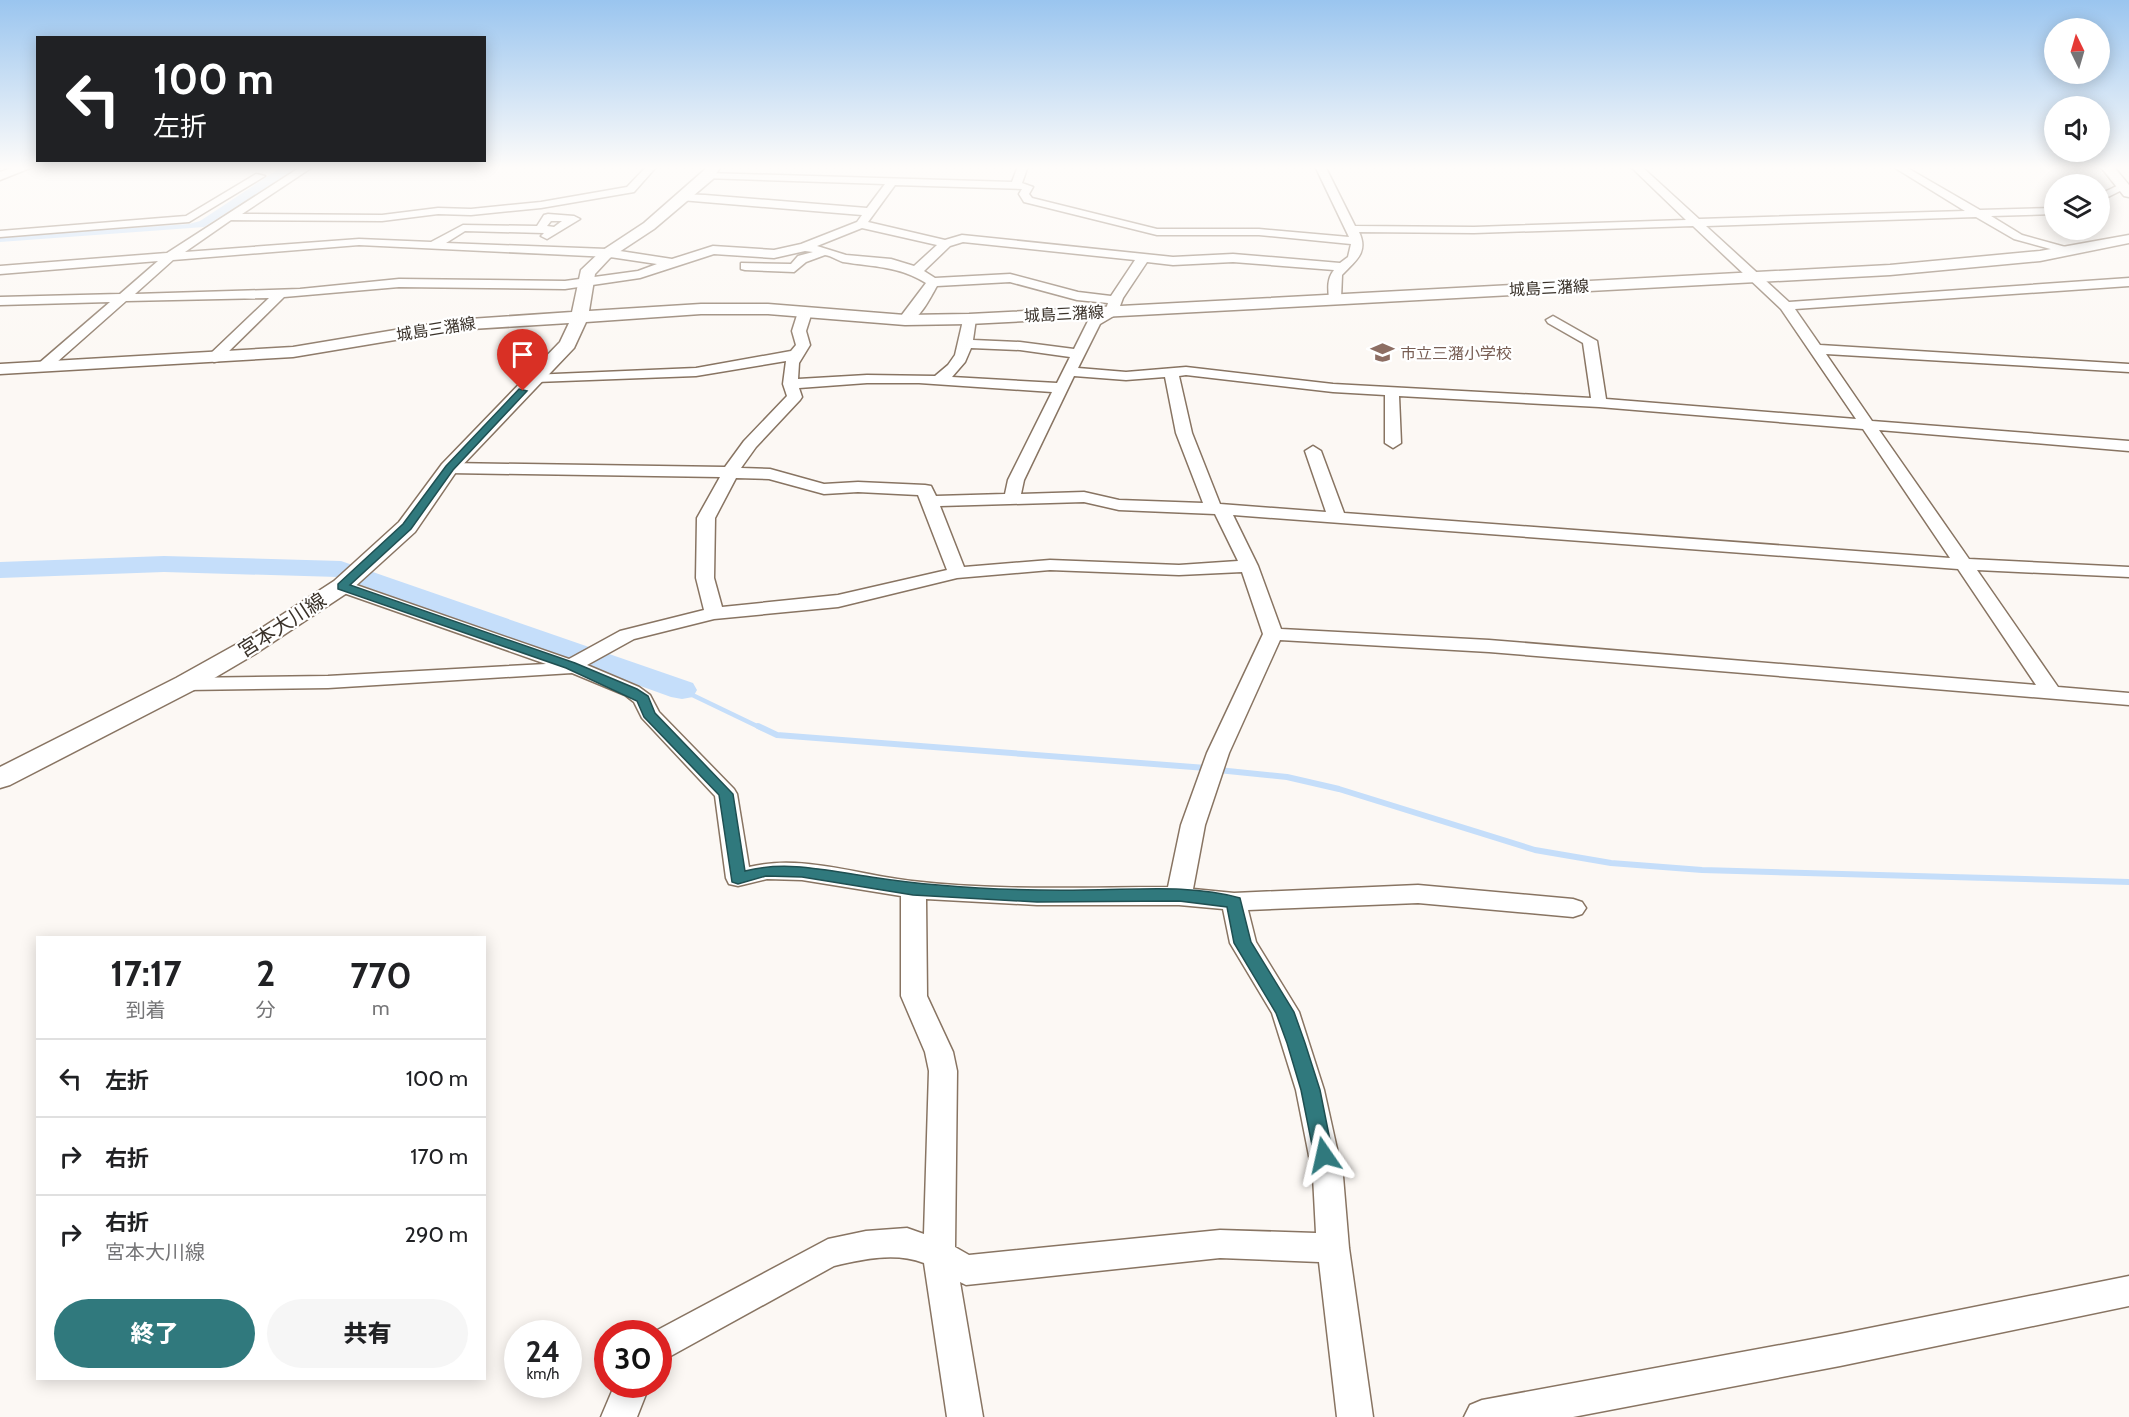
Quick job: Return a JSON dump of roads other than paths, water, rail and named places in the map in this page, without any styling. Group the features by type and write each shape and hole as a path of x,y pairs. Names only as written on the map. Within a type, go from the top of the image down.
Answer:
{"main road":[{"name":"宮本大川線","path":"0,779 184,684 246,649 345,583 369,563 407,527 449,468 568,344 580,316 587,273 606,254 640,232"},
{"name":"城島三潴線","path":"0,369 214,358 333,347 455,325 580,316 738,308 905,320 969,319 1113,306 1335,299 1890,270 2065,251 2129,239"}],"street":[{"path":"0,234 24,232"},
{"path":"43,367 171,256 207,232"},
{"path":"434,246 456,232"},
{"path":"524,251 554,232"},
{"path":"0,301 281,293 399,283 565,285 640,274 713,250 774,254 805,247 841,232"},
{"path":"896,232 946,244"},
{"path":"1260,232 1357,242"},
{"path":"1335,299 1333,282 1337,270 1354,258 1357,242 1352,232"},
{"path":"1709,232 1786,306 2052,693"},
{"path":"2011,232 2018,237 2065,251"},
{"path":"916,270 946,244 968,238 1142,259 1173,261 1233,258 1342,267"},
{"path":"0,270 359,242 606,254 673,263"},
{"path":"805,247 843,258 884,262 916,270 933,282 1010,278 1024,280 1030,286 1113,306"},
{"path":"745,266 794,268 802,259 828,252"},
{"path":"1012,499 1016,480 1072,372 1077,354 1094,322 1113,306 1134,276 1142,259"},
{"path":"905,320 919,305 933,282"},
{"path":"1786,306 2129,282"},
{"path":"214,358 281,293"},
{"path":"714,613 705,578 706,518 750,444 795,397 790,384 789,370 794,355 803,345 799,332 804,312"},
{"path":"937,381 952,372 958,365 966,344 969,319"},
{"path":"1553,320 1590,341 1599,403"},
{"path":"966,344 1020,346 1077,354"},
{"path":"1817,349 2129,368"},
{"path":"536,378 696,372 794,355"},
{"path":"1072,372 1126,376 1171,372 1286,384 1599,403 2129,446"},
{"path":"1171,372 1184,433 1217,509 1249,566 1273,634 1215,764 1193,825 1179,896"},
{"path":"790,384 867,379 1062,388"},
{"path":"1392,392 1393,443"},
{"path":"1313,451 1337,519"},
{"path":"449,468 770,474 824,489 858,487 925,490 957,573"},
{"path":"930,501 1084,497 1119,504 1217,509 1962,564 2129,572"},
{"path":"184,684 328,682 565,669 627,634 714,613 838,601 957,573 1050,565 1179,570 1249,566"},
{"path":"345,583 571,666 643,699 649,714 726,794 738,878 766,871 802,872 913,890 1037,896 1179,896 1234,902 1418,894 1573,908"},
{"path":"1273,634 1489,646 2129,699"},
{"path":"913,890 914,996 939,1052 943,1071 939,1254 966,1417"},
{"path":"1234,902 1243,943 1285,1012 1310,1090 1328,1176 1333,1248 1355,1417"},
{"path":"672,1339 828,1253 866,1245 907,1242 939,1254 966,1270 1220,1244 1333,1248"},
{"path":"1482,1417 1840,1350 2129,1291"},
{"path":"619,1417 627,1398"}],"water":[{"path":"71,232 134,232 0,242 0,237"}],"waterway":[{"path":"0,570 164,564 341,569 682,690"},
{"path":"682,690 761,728"},
{"path":"758,726 777,735 1206,768"},
{"path":"1218,770 1287,777 1339,789 1535,850 1611,863 1702,870 2129,882"}],"place":[{"name":"市立三潴小学校","path":"1382,353"}]}
